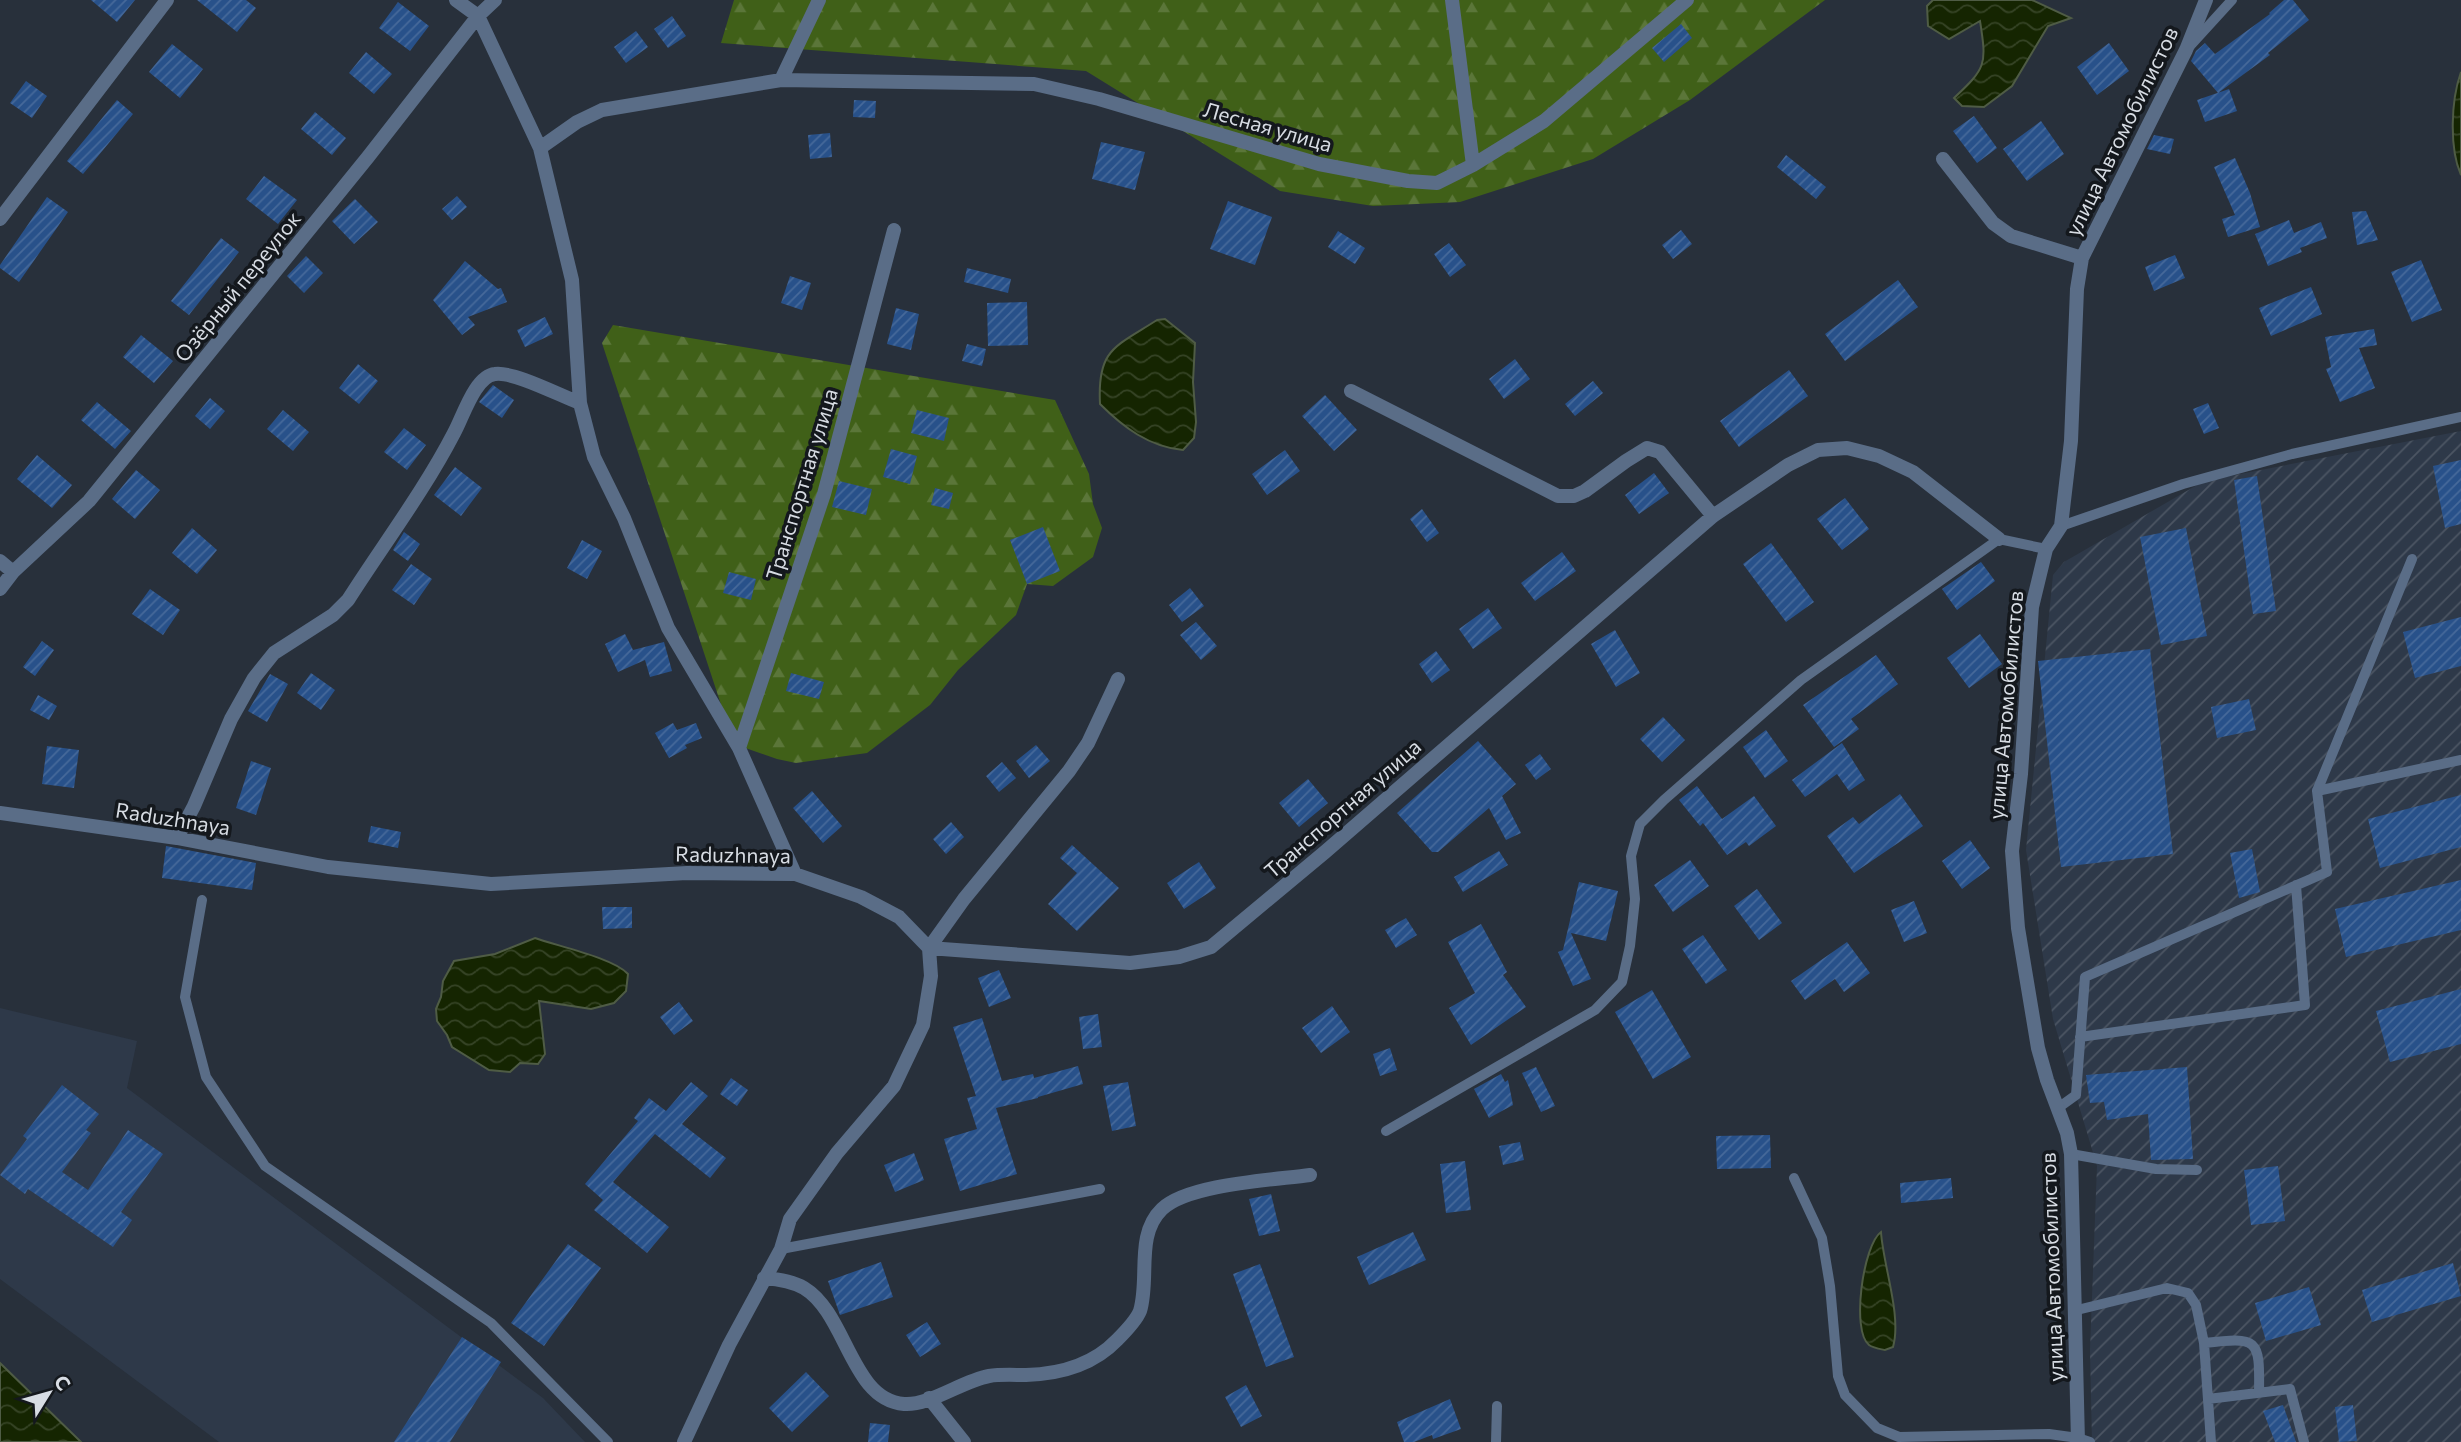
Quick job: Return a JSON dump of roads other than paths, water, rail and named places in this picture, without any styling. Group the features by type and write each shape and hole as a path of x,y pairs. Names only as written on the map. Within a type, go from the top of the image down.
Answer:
{"street":[{"path":"0,219 167,0"},
{"path":"456,0 478,16 540,148 572,280 580,403 594,457 624,518 668,628 739,748 795,874"},
{"name":"Озёрный переулок","path":"0,589 13,572 89,501 368,158 478,16 495,0"},
{"path":"781,80 819,0"},
{"path":"1452,0 1473,165"},
{"name":"Лесная улица","path":"540,148 577,122 602,110 781,80 1034,85 1099,99 1319,164 1408,181 1437,183 1473,165 1544,121 1687,0"},
{"name":"улица Автомобилистов","path":"2082,1440 2073,1311 2070,1154 2067,1133 2038,1048 2018,928 2011,851 2021,774 2032,607 2046,549 2061,526 2071,441 2077,289 2082,258 2186,50 2206,0"},
{"path":"1943,159 1993,223 2011,236 2082,258"},
{"name":"Транспортная улица","path":"739,748 824,494 894,230"},
{"path":"177,838 194,806 231,719 254,678 274,653 333,615 348,600 454,434 469,400 482,380 492,374 507,374 580,403"},
{"path":"1351,391 1558,496 1574,496 1585,491 1647,448 1660,452 1713,516"},
{"name":"Транспортная улица","path":"929,948 1130,963 1179,957 1211,947 1325,852 1713,516 1788,465 1818,450 1847,448 1879,456 1913,472 1999,539"},
{"path":"0,561 13,572"},
{"path":"684,1442 729,1345 781,1249 790,1219 838,1153 894,1086 923,1025 931,976 929,948 964,898 1069,771 1088,743 1118,679"},
{"name":"Raduzhnaya","path":"0,813 177,838 328,867 491,884 687,873 795,874 861,897 899,917 929,948"},
{"path":"764,1278 785,1280 805,1289 820,1303 838,1329 872,1390 887,1402 907,1405 989,1376 1051,1373 1084,1364 1105,1353 1139,1312 1147,1236 1152,1221 1164,1207 1180,1197 1203,1191 1310,1175"},
{"path":"929,1398 964,1442"}],"lane":[{"path":"2186,50 2232,0"},
{"path":"2061,526 2183,484 2292,454 2461,417"},
{"path":"1386,1130 1595,1010 1622,982 1630,946 1635,899 1631,856 1640,824 1664,800 1801,680 1999,539 2046,549"},
{"path":"2059,1108 2076,1095 2085,977 2327,872 2317,792 2412,559"},
{"path":"2317,792 2461,760"},
{"path":"2080,1037 2305,1005 2295,885"},
{"path":"202,900 185,997 206,1077 265,1166 491,1323 608,1442"},
{"path":"2070,1154 2156,1169 2197,1170"},
{"path":"1794,1178 1822,1238 1830,1286 1838,1376 1845,1395 1877,1428 1899,1437 2049,1434 2082,1440"},
{"path":"781,1249 1100,1189"},
{"path":"2073,1311 2167,1288 2188,1293 2196,1305 2204,1343 2211,1442"},
{"path":"2204,1343 2239,1339 2249,1341 2260,1357 2259,1392"},
{"path":"2208,1399 2290,1389 2304,1442"},
{"path":"1496,1442 1497,1406"}],"water":[{"path":"1933,0 2032,0 2071,18 2048,26 2012,86 1984,107 1962,106 1954,98 1973,79 1982,65 1980,21 1949,39 1928,26 1927,6"},
{"path":"2461,72 2461,175 2457,164 2453,124 2455,96"},
{"path":"1165,319 1195,343 1193,382 1196,422 1194,438 1183,450 1159,445 1137,434 1100,404 1102,371 1112,352 1157,320"},
{"path":"535,938 621,968 628,974 626,991 614,1003 591,1009 539,1001 545,1054 538,1064 520,1063 510,1072 489,1070 452,1047 437,1021 436,1009 443,981 454,961 495,954"},
{"path":"1881,1232 1895,1321 1893,1347 1885,1350 1869,1345 1864,1337 1860,1307 1869,1253"},
{"path":"0,1363 81,1442 0,1442"}]}
